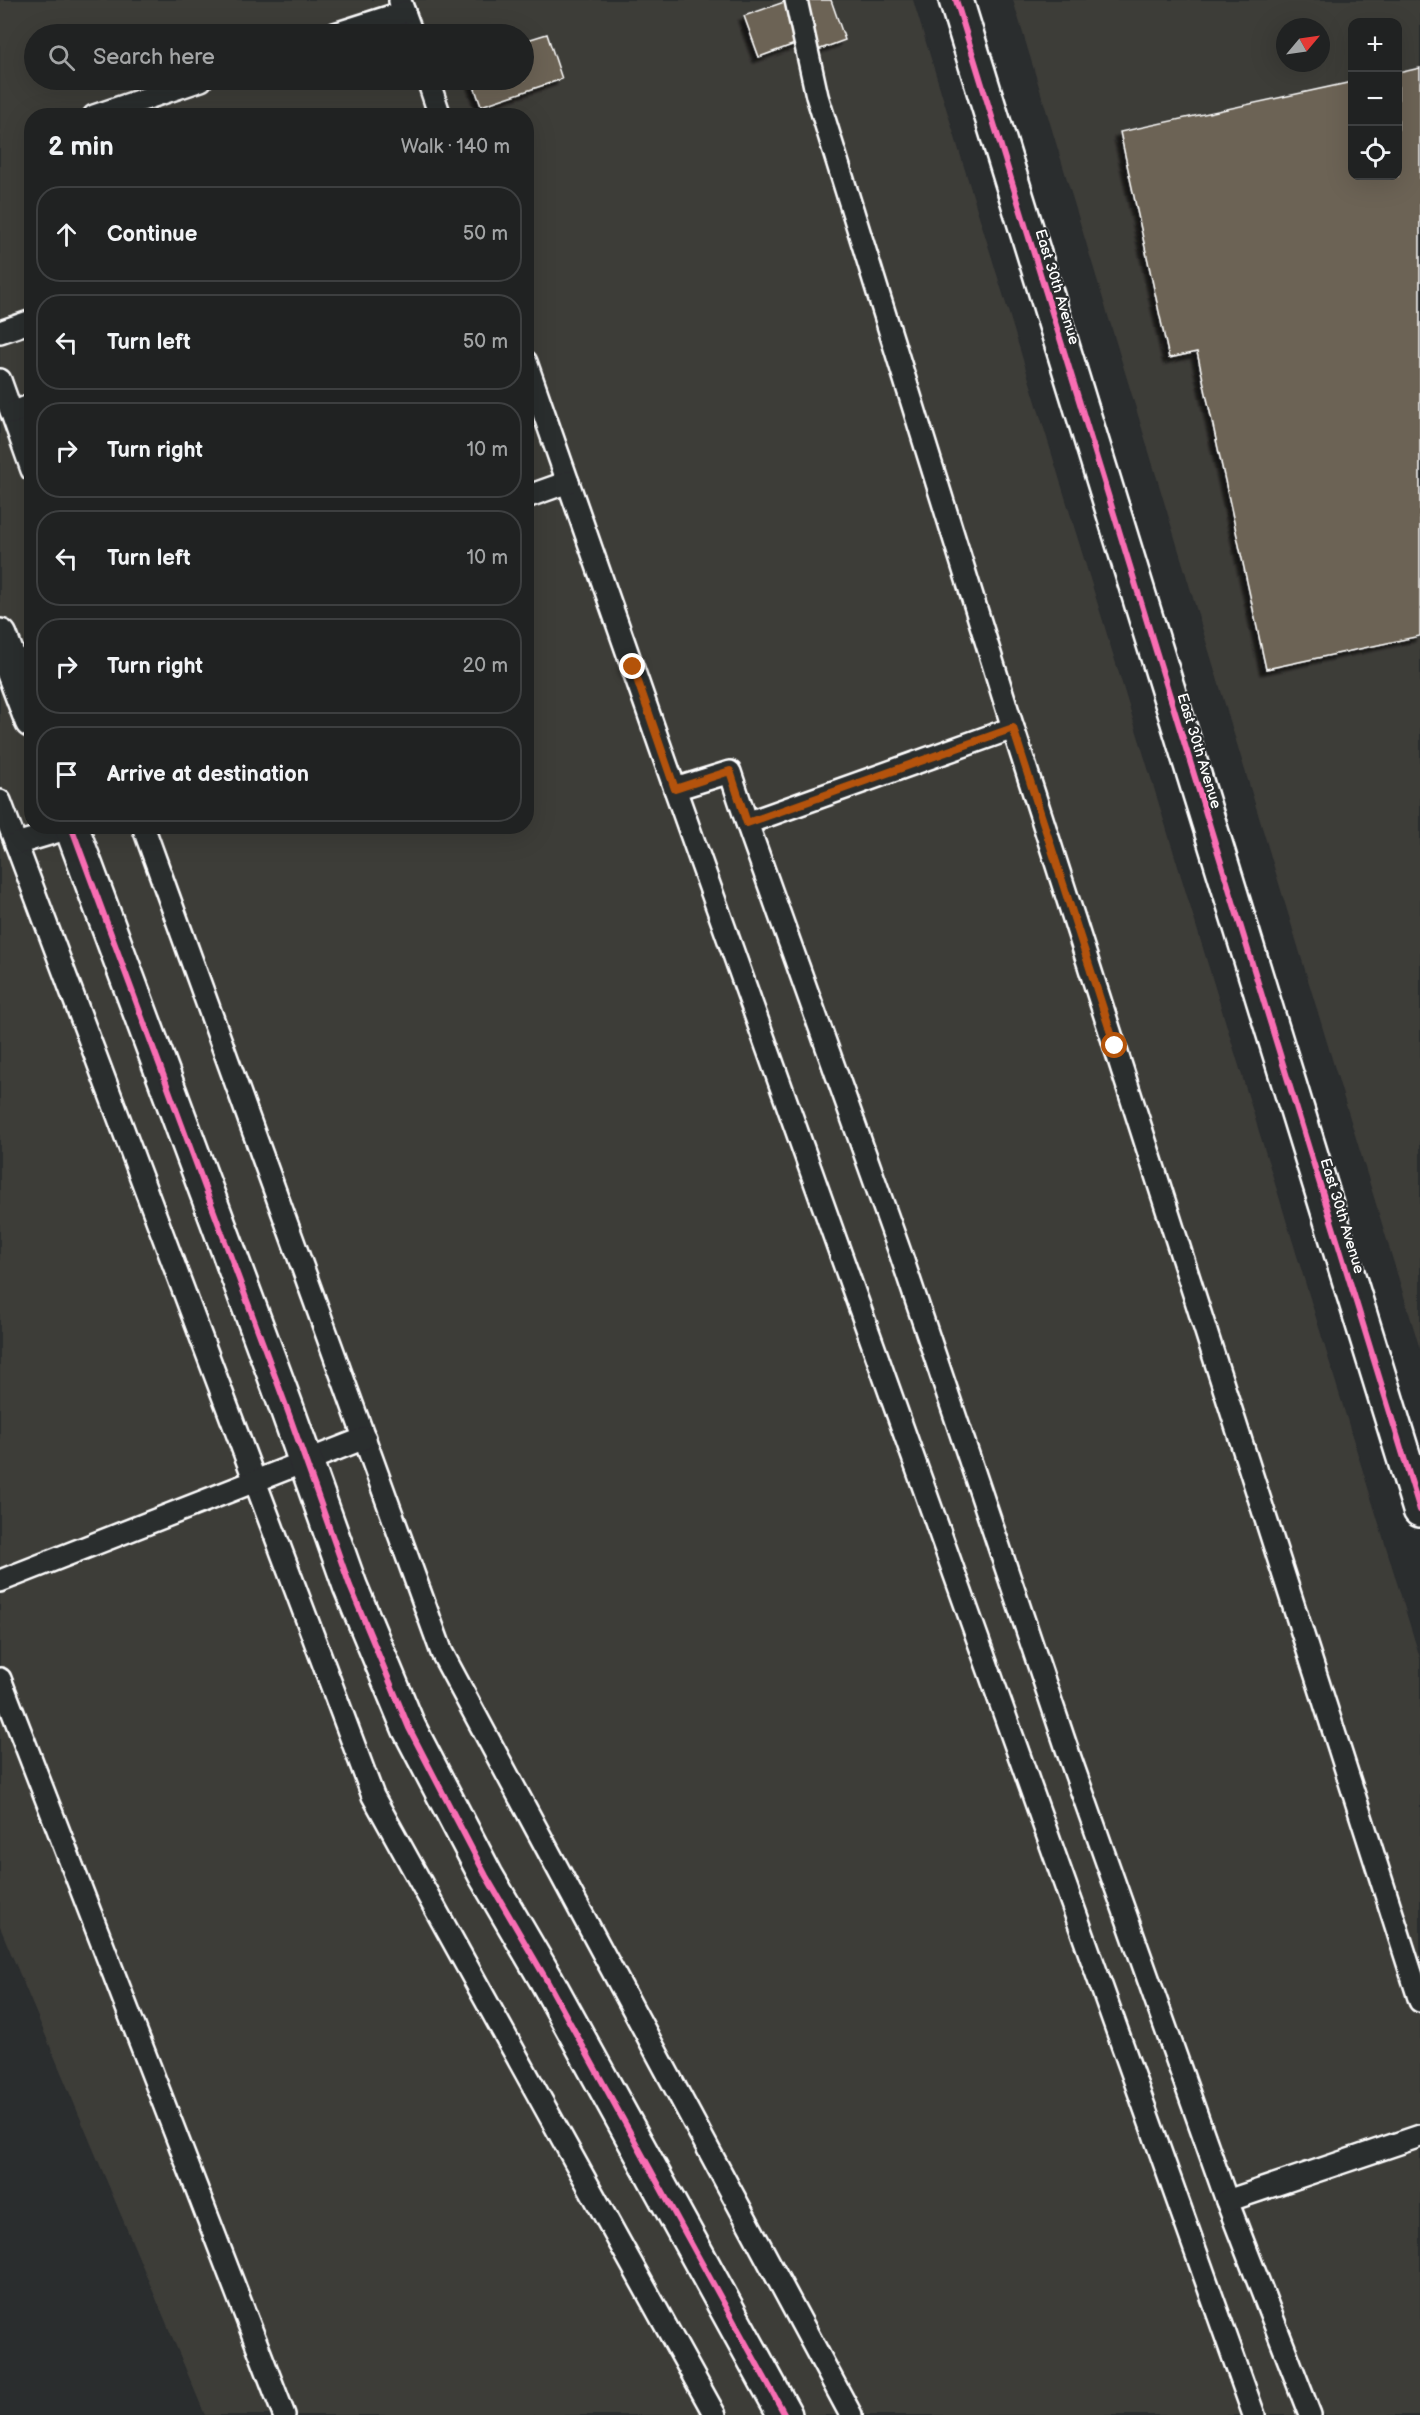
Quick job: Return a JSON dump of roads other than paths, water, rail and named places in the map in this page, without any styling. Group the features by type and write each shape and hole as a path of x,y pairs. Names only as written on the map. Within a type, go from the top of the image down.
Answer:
{"street":[{"name":"East 30th Avenue","path":"956,0 1420,1510"},
{"path":"0,636 24,700"},
{"path":"76,834 350,1586 409,1728 486,1876 546,1979 785,2415"}],"lane":[{"path":"796,0 817,96 1013,728 1420,2001"},
{"path":"359,24 402,6 408,24"},
{"path":"118,108 171,90"},
{"path":"431,90 437,108"},
{"path":"0,332 24,324"},
{"path":"0,380 24,447"},
{"path":"534,385 675,789 1254,2415"},
{"path":"12,413 24,408"},
{"path":"534,494 568,482"},
{"path":"747,823 1013,728"},
{"path":"675,789 730,771 901,1255 1070,1758 1227,2201 1310,2415"},
{"path":"0,801 373,1796 715,2415"},
{"path":"16,844 50,834"},
{"path":"146,834 442,1653 850,2415"},
{"path":"0,1581 365,1438"},
{"path":"0,1679 284,2415"},
{"path":"1227,2201 1420,2136"}]}
